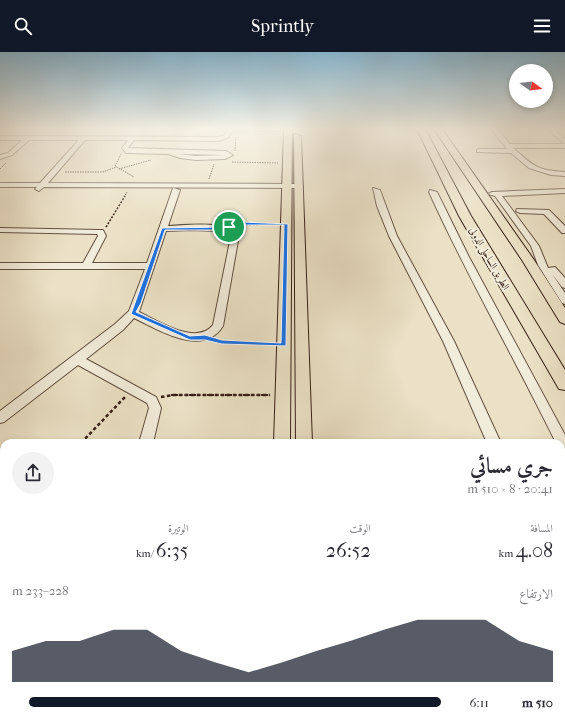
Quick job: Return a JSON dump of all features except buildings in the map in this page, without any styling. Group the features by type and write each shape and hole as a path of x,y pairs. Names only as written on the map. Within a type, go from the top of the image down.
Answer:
{"highway":[{"name":"الطريق الساحلى الدولى","path":"437,160 465,216 565,384"},
{"path":"460,160 528,260 565,319"}],"main road":[{"path":"292,160 304,439"},
{"path":"282,439 286,224 293,188 287,163"}],"street":[{"path":"40,188 64,160"},
{"path":"522,160 526,165 532,168 550,173 565,174"},
{"path":"0,186 128,190 293,188"},
{"path":"0,190 149,186 293,188"},
{"path":"0,418 119,326 133,313 151,266 176,190"},
{"path":"376,190 382,214 407,266 431,307 473,391 492,439"},
{"path":"482,193 497,194 565,191"},
{"path":"433,192 468,265 540,396 561,439"},
{"path":"507,193 539,237 539,240 533,243"},
{"path":"497,194 533,243 542,265 565,301"},
{"path":"520,211 541,211 548,213 565,231"},
{"path":"133,313 190,338 205,338 214,333 218,326 235,235 232,231 226,229 163,228"},
{"path":"0,230 98,231 102,236 86,266"},
{"path":"542,265 555,272 565,285"},
{"path":"0,266 151,266"},
{"path":"77,359 152,400 155,408 147,439"}],"path":[{"path":"117,160 115,163 119,170 149,186"},
{"path":"119,170 149,160"},
{"path":"207,186 215,160"},
{"path":"229,160 239,163 287,163"},
{"path":"54,172 102,172 116,167"},
{"path":"98,231 108,226 128,190"},
{"path":"226,229 242,223 286,224"},
{"path":"205,338 222,342 284,345"},
{"path":"85,439 132,388"},
{"path":"152,400 173,395 283,395"}],"route":[{"path":"242,223 286,224 284,345 222,342 205,338 190,338 133,313 138,303 163,228 226,229 229,227 242,223"}]}
